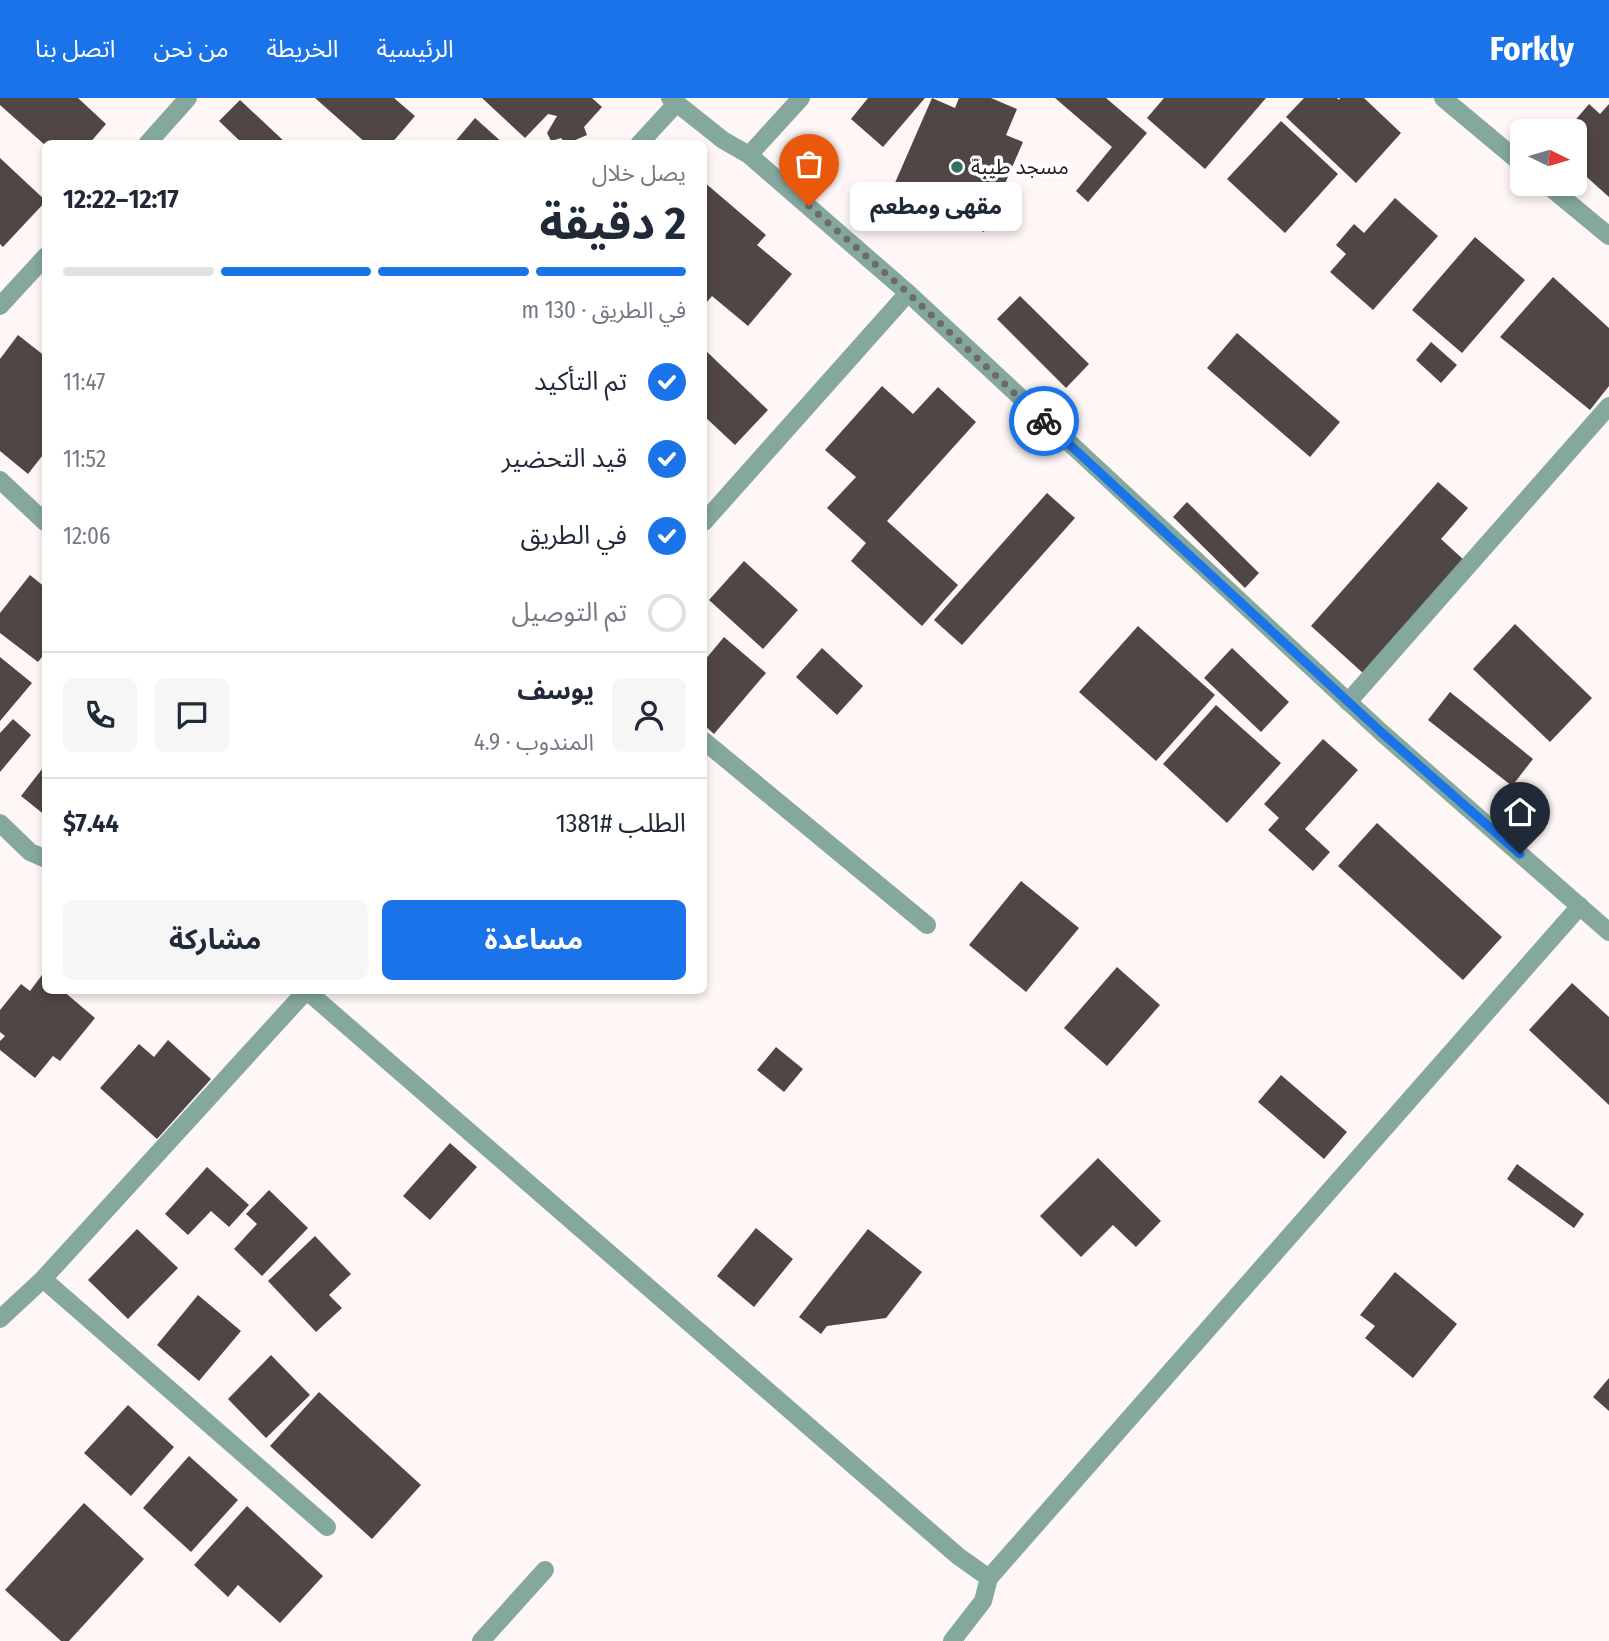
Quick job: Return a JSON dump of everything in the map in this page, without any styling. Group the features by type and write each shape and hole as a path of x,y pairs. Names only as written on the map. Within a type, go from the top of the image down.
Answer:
{"street":[{"path":"151,140 188,98"},
{"path":"750,155 801,98"},
{"path":"1443,98 1510,154"},
{"path":"642,140 673,101 723,140 750,155 908,293 1348,702 1609,932"},
{"path":"1561,196 1609,236"},
{"path":"0,306 42,260"},
{"path":"707,519 908,293"},
{"path":"1348,702 1609,406"},
{"path":"0,480 42,519"},
{"path":"707,743 927,925"},
{"path":"0,822 30,852 42,857"},
{"path":"952,1641 983,1601 989,1578 1580,906"},
{"path":"0,1319 43,1279 304,994"},
{"path":"310,994 793,1414 958,1556 989,1578"},
{"path":"43,1279 327,1527"},
{"path":"481,1641 545,1570"}],"building":[{"path":"0,98 78,98 106,124 92,140 42,140 42,142 0,105"},
{"path":"315,98 394,98 415,116 394,140 362,140"},
{"path":"482,98 592,98 602,107 584,127 587,135 575,140 550,140 547,133 557,116 548,114 525,138"},
{"path":"868,98 925,98 883,147 851,119"},
{"name":"مسجد طيبة","path":"932,98 955,108 959,98 991,98 1017,109 1006,135 1023,142 984,232 891,192"},
{"path":"1055,98 1106,98 1147,133 1088,202 1076,191 1112,147"},
{"path":"1164,98 1266,98 1205,169 1147,118"},
{"path":"1304,98 1364,98 1401,133 1356,183 1286,117"},
{"path":"240,100 283,140 239,140 219,121"},
{"path":"1589,104 1600,114 1609,104 1609,197 1587,177 1587,119 1576,119"},
{"path":"475,118 500,140 456,140"},
{"path":"1281,121 1338,174 1285,233 1227,179"},
{"path":"0,158 42,197 42,205 3,247 0,244"},
{"path":"707,185 766,235 757,245 792,274 748,326 712,296 707,302"},
{"path":"1395,198 1438,236 1373,310 1330,272 1346,254 1336,245 1354,224 1364,233"},
{"path":"1475,237 1525,280 1462,353 1412,310"},
{"path":"1553,277 1609,328 1609,386 1590,410 1500,337"},
{"path":"1020,296 1089,364 1066,388 997,319"},
{"path":"1237,333 1340,422 1310,457 1207,368"},
{"path":"18,335 42,354 42,456 28,474 0,451 0,359"},
{"path":"1431,342 1457,365 1441,383 1416,360"},
{"path":"707,352 768,410 735,445 707,419"},
{"path":"882,386 913,414 938,387 976,422 887,521 958,585 922,626 851,561 866,543 827,508 856,477 825,450"},
{"path":"1438,482 1468,508 1441,539 1465,561 1364,674 1311,626"},
{"path":"1047,493 1075,518 962,645 934,620"},
{"path":"1187,502 1259,573 1245,588 1173,517"},
{"path":"744,561 798,610 763,649 709,600"},
{"path":"30,575 42,585 42,657 38,662 0,633 0,613"},
{"path":"1515,624 1592,698 1550,742 1473,669"},
{"path":"1138,626 1215,695 1156,761 1079,692"},
{"path":"724,637 766,673 714,734 707,728 707,657"},
{"path":"822,648 863,686 837,715 796,677"},
{"path":"1232,648 1289,702 1261,732 1204,678"},
{"path":"0,657 32,683 0,721"},
{"path":"1450,692 1533,759 1512,786 1428,720"},
{"path":"1216,705 1281,763 1227,823 1163,764"},
{"path":"13,719 31,735 0,772 0,733"},
{"path":"1323,739 1358,770 1305,829 1330,852 1313,871 1268,830 1279,818 1264,804"},
{"path":"42,769 42,813 21,796"},
{"path":"1377,823 1502,937 1463,980 1338,866"},
{"path":"1021,881 1079,928 1026,992 969,945"},
{"path":"1117,967 1160,1005 1107,1066 1064,1028"},
{"path":"42,975 42,994 67,994 95,1018 60,1061 53,1056 35,1078 0,1050 0,1041 5,1036 0,1032 0,1010 21,984 30,991"},
{"path":"1572,983 1609,1017 1609,1105 1529,1030"},
{"path":"168,1040 211,1079 157,1139 100,1088 139,1044 154,1057"},
{"path":"776,1047 803,1069 784,1092 757,1070"},
{"path":"1281,1075 1347,1132 1324,1159 1258,1102"},
{"path":"450,1143 477,1167 430,1220 403,1196"},
{"path":"1098,1158 1161,1221 1136,1247 1113,1225 1081,1257 1040,1216"},
{"path":"1517,1164 1584,1214 1574,1228 1507,1179"},
{"path":"207,1167 249,1205 229,1227 211,1211 188,1235 165,1214"},
{"path":"269,1190 308,1228 262,1276 234,1249 257,1224 246,1214"},
{"path":"756,1228 793,1259 754,1307 717,1276"},
{"path":"137,1229 178,1268 128,1319 88,1280"},
{"path":"868,1229 922,1272 886,1318 827,1326 821,1334 799,1317"},
{"path":"315,1236 351,1274 329,1295 342,1308 316,1332 268,1281"},
{"path":"1395,1272 1457,1324 1413,1378 1365,1338 1375,1326 1360,1315"},
{"path":"198,1295 241,1331 199,1381 157,1345"},
{"path":"271,1355 310,1395 266,1438 228,1399"},
{"path":"1609,1378 1609,1411 1593,1397"},
{"path":"319,1392 421,1485 372,1539 270,1446"},
{"path":"128,1405 174,1447 131,1496 84,1453"},
{"path":"189,1456 238,1500 191,1552 143,1508"},
{"path":"84,1503 144,1559 69,1641 61,1641 5,1590"},
{"path":"247,1506 323,1576 280,1623 238,1585 228,1597 194,1565"}],"way so far":[{"path":"809,206 908,293 1044,421"}],"place":[{"name":"مسجد طيبة","path":"957,167"},
{"name":"مقهى ومطعم","path":"809,206"}],"route":[{"path":"1044,421 1381,732 1520,854"}]}
